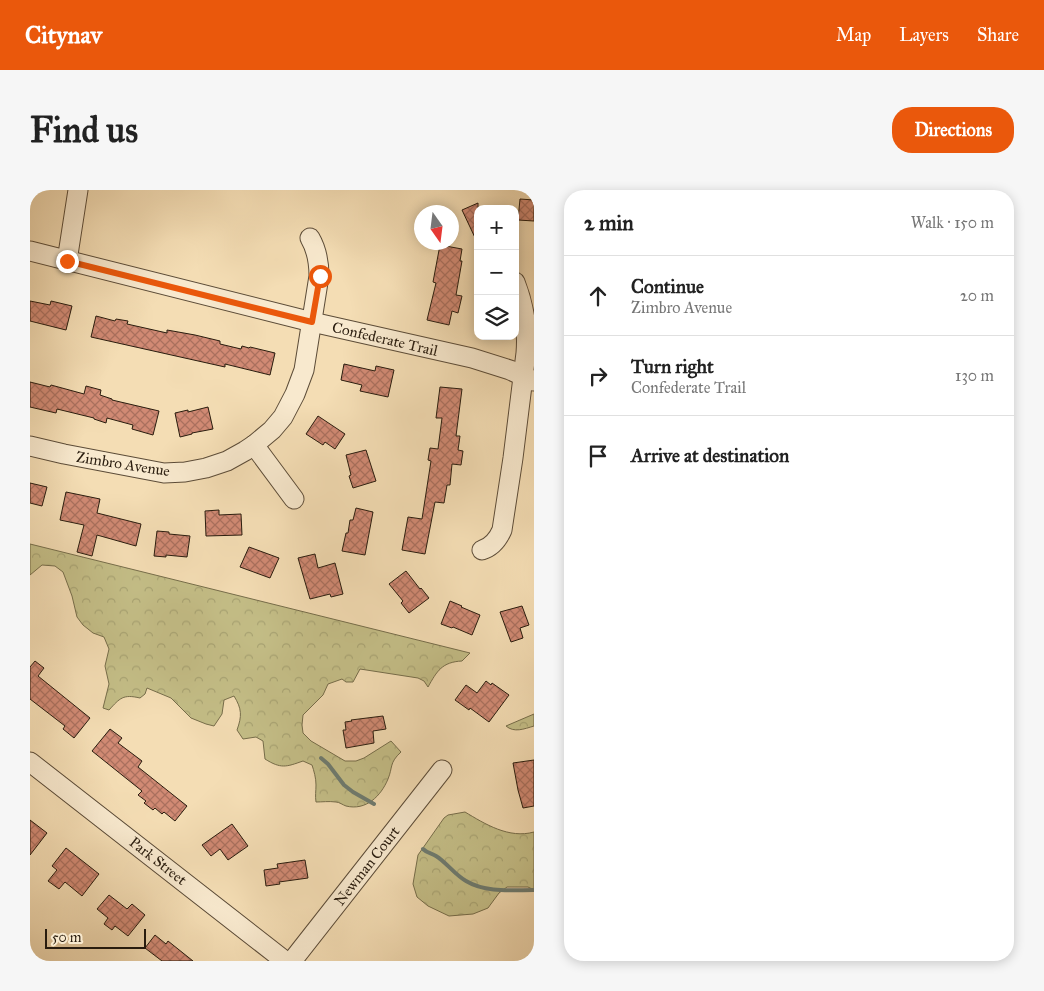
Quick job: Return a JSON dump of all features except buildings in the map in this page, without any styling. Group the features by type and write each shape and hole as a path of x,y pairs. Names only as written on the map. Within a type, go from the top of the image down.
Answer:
{"street":[{"path":"67,261 78,190"},
{"name":"Zimbro Avenue","path":"30,446 164,473 186,472 206,468 227,461 254,446 283,417 295,394 304,370 320,276 316,248 310,238"},
{"name":"Confederate Trail","path":"30,251 312,322 472,358 529,378"},
{"path":"482,550 493,544 502,530 513,458 529,378 526,319 519,292"},
{"path":"254,446 294,499"},
{"name":"Park Street","path":"30,762 285,961"},
{"name":"Newman Court","path":"292,961 442,770"}],"green space":[{"path":"30,544 470,653 462,661 450,663 441,668 428,687 424,681 418,678 360,669 353,682 346,682 342,679 328,684 323,695 303,715 303,733 311,741 345,761 356,761 364,758 391,741 401,752 393,762 385,785 372,801 353,807 337,802 316,802 316,780 312,765 303,761 288,766 280,766 265,759 263,741 256,737 243,739 237,730 240,713 239,705 234,696 224,700 222,714 214,726 191,718 171,698 147,688 145,694 140,698 130,696 122,698 109,710 103,708 109,684 105,666 109,649 104,637 93,633 77,617 63,572 55,566 42,565 30,575"},
{"path":"534,714 534,726 516,730 506,726"},
{"path":"465,812 506,832 525,834 534,832 534,890 528,887 507,887 499,893 488,908 473,914 449,916 428,906 417,897 413,884 418,855 444,818 448,815"}],"waterway":[{"path":"321,758 344,785 374,804"},
{"path":"423,849 440,859 462,878 474,885 499,890 534,890"}],"route":[{"path":"67,261 312,322 320,276"}]}
